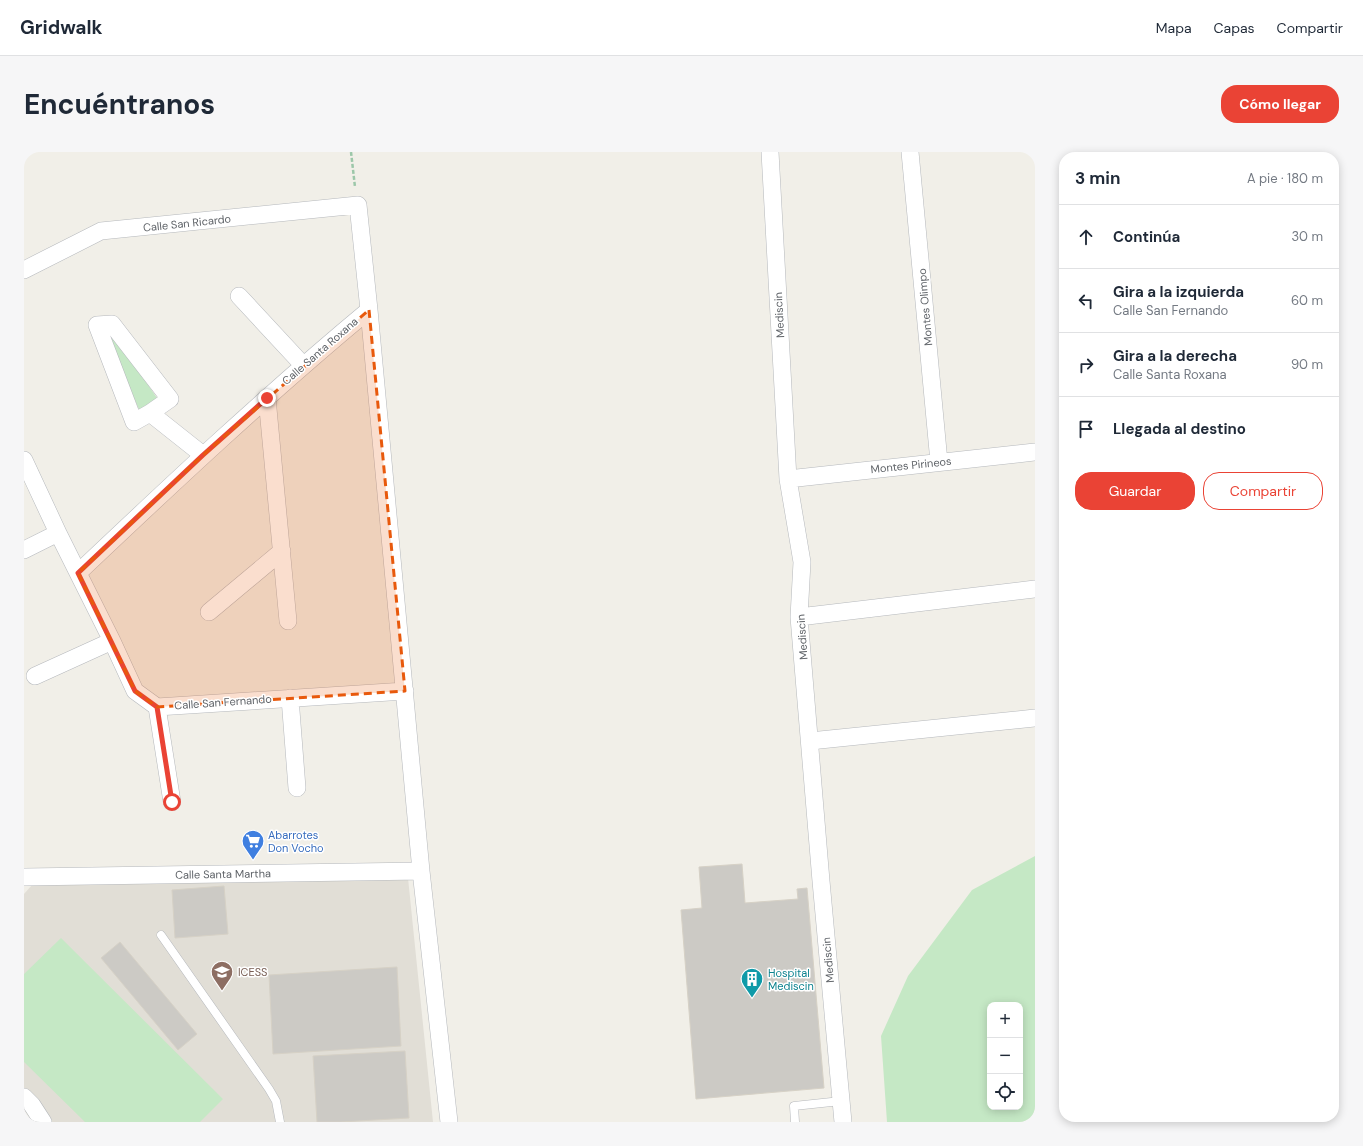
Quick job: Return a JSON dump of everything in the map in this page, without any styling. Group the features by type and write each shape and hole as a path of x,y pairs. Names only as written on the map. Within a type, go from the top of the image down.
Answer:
{"street":[{"name":"Mediscin","path":"770,152 788,479 802,562 799,617 843,1122"},
{"name":"Montes Olimpo","path":"910,152 939,462"},
{"name":"Calle San Ricardo","path":"25,266 102,232 358,206"},
{"path":"358,206 421,871 449,1122"},
{"path":"239,296 303,365"},
{"name":"Calle Santa Roxana","path":"78,573 203,455 303,365 369,310"},
{"path":"112,324 170,399 150,413 134,422 97,325 112,324"},
{"path":"267,398 288,621"},
{"path":"150,413 203,455"},
{"name":"Montes Pirineos","path":"788,479 1035,452"},
{"path":"24,460 135,691 157,707 172,802"},
{"path":"24,550 58,533"},
{"path":"210,612 282,551"},
{"path":"799,617 1035,588"},
{"path":"35,676 112,641"},
{"name":"Calle San Fernando","path":"157,707 405,691"},
{"path":"290,698 297,788"},
{"path":"810,742 1035,718"},
{"name":"Calle Santa Martha","path":"24,877 421,871"},
{"path":"24,1097 32,1105 43,1122"}],"lane":[{"path":"161,935 270,1089 276,1101 280,1122"},
{"path":"795,1122 794,1106 841,1101"}],"path":[{"path":"351,152 358,206"}],"highlighted area":[{"path":"369,310 405,691 157,707 135,691 78,573 203,455"}],"shaded area":[{"name":"ICESS","path":"408,878 433,1122 51,1122 24,1089 24,894 32,885"}],"green space":[{"path":"114,335 159,401 141,414 110,343"},
{"path":"1035,856 1035,1122 887,1122 881,1036 908,976 972,890"},
{"path":"61,938 223,1099 200,1122 85,1122 24,1062 24,974"}],"building":[{"name":"Hospital Mediscin","path":"742,864 745,903 798,899 797,889 807,888 824,1088 696,1099 681,910 702,908 699,867"},
{"path":"224,886 228,934 175,938 172,890"},
{"path":"120,942 197,1034 178,1050 101,958"},
{"path":"397,967 401,1046 273,1054 269,975"},
{"path":"405,1051 409,1118 317,1122 313,1056"}],"place":[{"name":"Abarrotes Don Vocho","path":"253,860"},
{"name":"ICESS","path":"222,992"},
{"name":"Hospital Mediscin","path":"752,998"}],"route":[{"path":"172,802 157,707 135,691 78,573 203,455 267,398"}]}
